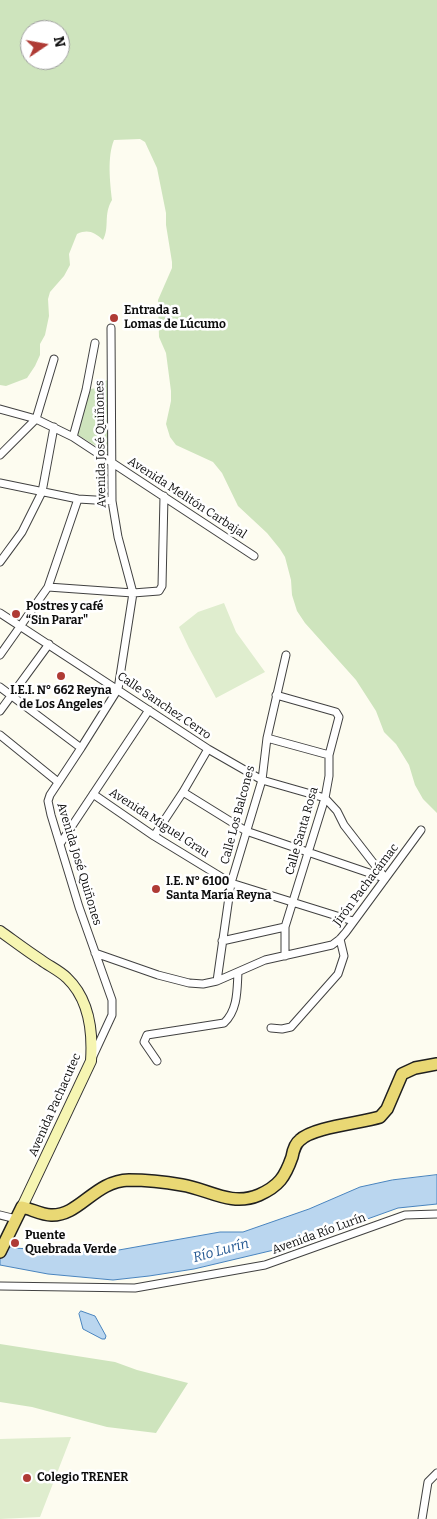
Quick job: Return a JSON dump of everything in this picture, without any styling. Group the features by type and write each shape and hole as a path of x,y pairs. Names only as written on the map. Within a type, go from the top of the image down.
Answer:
{"main road":[{"name":"Avenida Pachacutec","path":"0,931 67,978 78,992 90,1024 93,1040 91,1061 22,1206"},
{"path":"0,1252 6,1233 16,1220 22,1206 48,1216 61,1215 77,1206 98,1189 112,1182 129,1180 183,1185 220,1197 237,1199 257,1196 282,1180 300,1140 313,1133 380,1117 387,1108 402,1074 415,1068 437,1064"}],"street":[{"name":"Avenida José Quiñones","path":"91,1061 109,1023 113,1008 112,1000 79,906 48,801 58,782 82,748 118,689 133,593 118,537 112,501 112,328"},
{"path":"73,437 86,390 95,343"},
{"path":"0,455 36,419 54,359"},
{"name":"Avenida Melitón Carbajal","path":"0,408 36,419 73,437 254,556"},
{"path":"0,562 22,532 42,492 54,427"},
{"path":"0,483 78,499 112,501"},
{"path":"48,587 133,593 159,591 162,586 164,496"},
{"path":"0,655 48,587 78,499"},
{"name":"Calle Sanchez Cerro","path":"0,613 208,749 262,780 325,798"},
{"path":"0,711 48,644"},
{"name":"Calle Los Balcones","path":"217,981 231,883 262,780 267,738 286,655"},
{"path":"0,687 82,748"},
{"name":"Calle Santa Rosa","path":"276,695 336,712 339,717 328,755 329,776 325,798 285,927 285,956"},
{"path":"60,844 149,710"},
{"path":"0,734 58,782"},
{"path":"267,738 328,755"},
{"path":"154,836 208,749"},
{"path":"183,792 246,831 384,878"},
{"name":"Avenida Miguel Grau","path":"93,794 154,836 231,883 353,921"},
{"path":"325,798 337,811 344,825 384,878"},
{"name":"Jirón Pachacámac","path":"95,953 158,975 189,983 204,984 217,981 265,960 332,945 340,939 421,830"},
{"path":"222,941 285,927"},
{"path":"272,1028 282,1030 291,1027 338,974 344,956 340,939"},
{"path":"156,1061 144,1042 147,1035 224,1023 230,1018 235,1006 238,972"},
{"name":"Avenida Río Lurín","path":"0,1286 135,1288 265,1265 405,1215 437,1214"},
{"path":"0,1215 16,1220"},
{"path":"422,1519 428,1482 437,1473"}],"green space":[{"path":"0,0 437,0 437,813 423,799 415,785 409,765 396,744 384,732 376,711 356,680 305,623 297,611 285,557 280,549 267,533 238,506 222,473 213,462 176,445 170,437 166,424 171,391 166,353 159,337 158,300 172,268 172,262 166,213 157,168 145,142 140,139 114,140 110,162 112,200 109,205 103,240 91,232 77,234 69,254 70,265 64,276 50,292 48,299 49,316 45,335 40,344 40,355 35,366 27,378 6,386 0,385"},
{"path":"107,380 108,453 76,434 90,389 97,388"},
{"path":"224,603 236,632 265,672 216,698 179,627 198,612"},
{"path":"0,1344 115,1362 137,1370 188,1383 156,1433 107,1427 32,1407 0,1402"},
{"name":"Colegio TRENER","path":"71,1437 40,1517 0,1519 0,1439"}],"water":[{"name":"Río Lurín","path":"437,1175 437,1204 398,1208 295,1245 194,1269 113,1280 48,1274 0,1265 0,1243 13,1248 102,1253 220,1232 243,1232 309,1209 360,1187 392,1180"},
{"path":"81,1311 95,1316 106,1336 105,1339 83,1329 79,1314"}],"place":[{"name":"Entrada a Lomas de Lúcumo","path":"114,318"},
{"name":"Postres y café “Sin Parar\"","path":"16,614"},
{"name":"I.E.I. N° 662 Reyna de Los Angeles","path":"61,676"},
{"name":"I.E. N° 6100 Santa María Reyna","path":"156,889"},
{"name":"Puente Quebrada Verde","path":"15,1243"},
{"name":"Colegio TRENER","path":"27,1478"}]}
